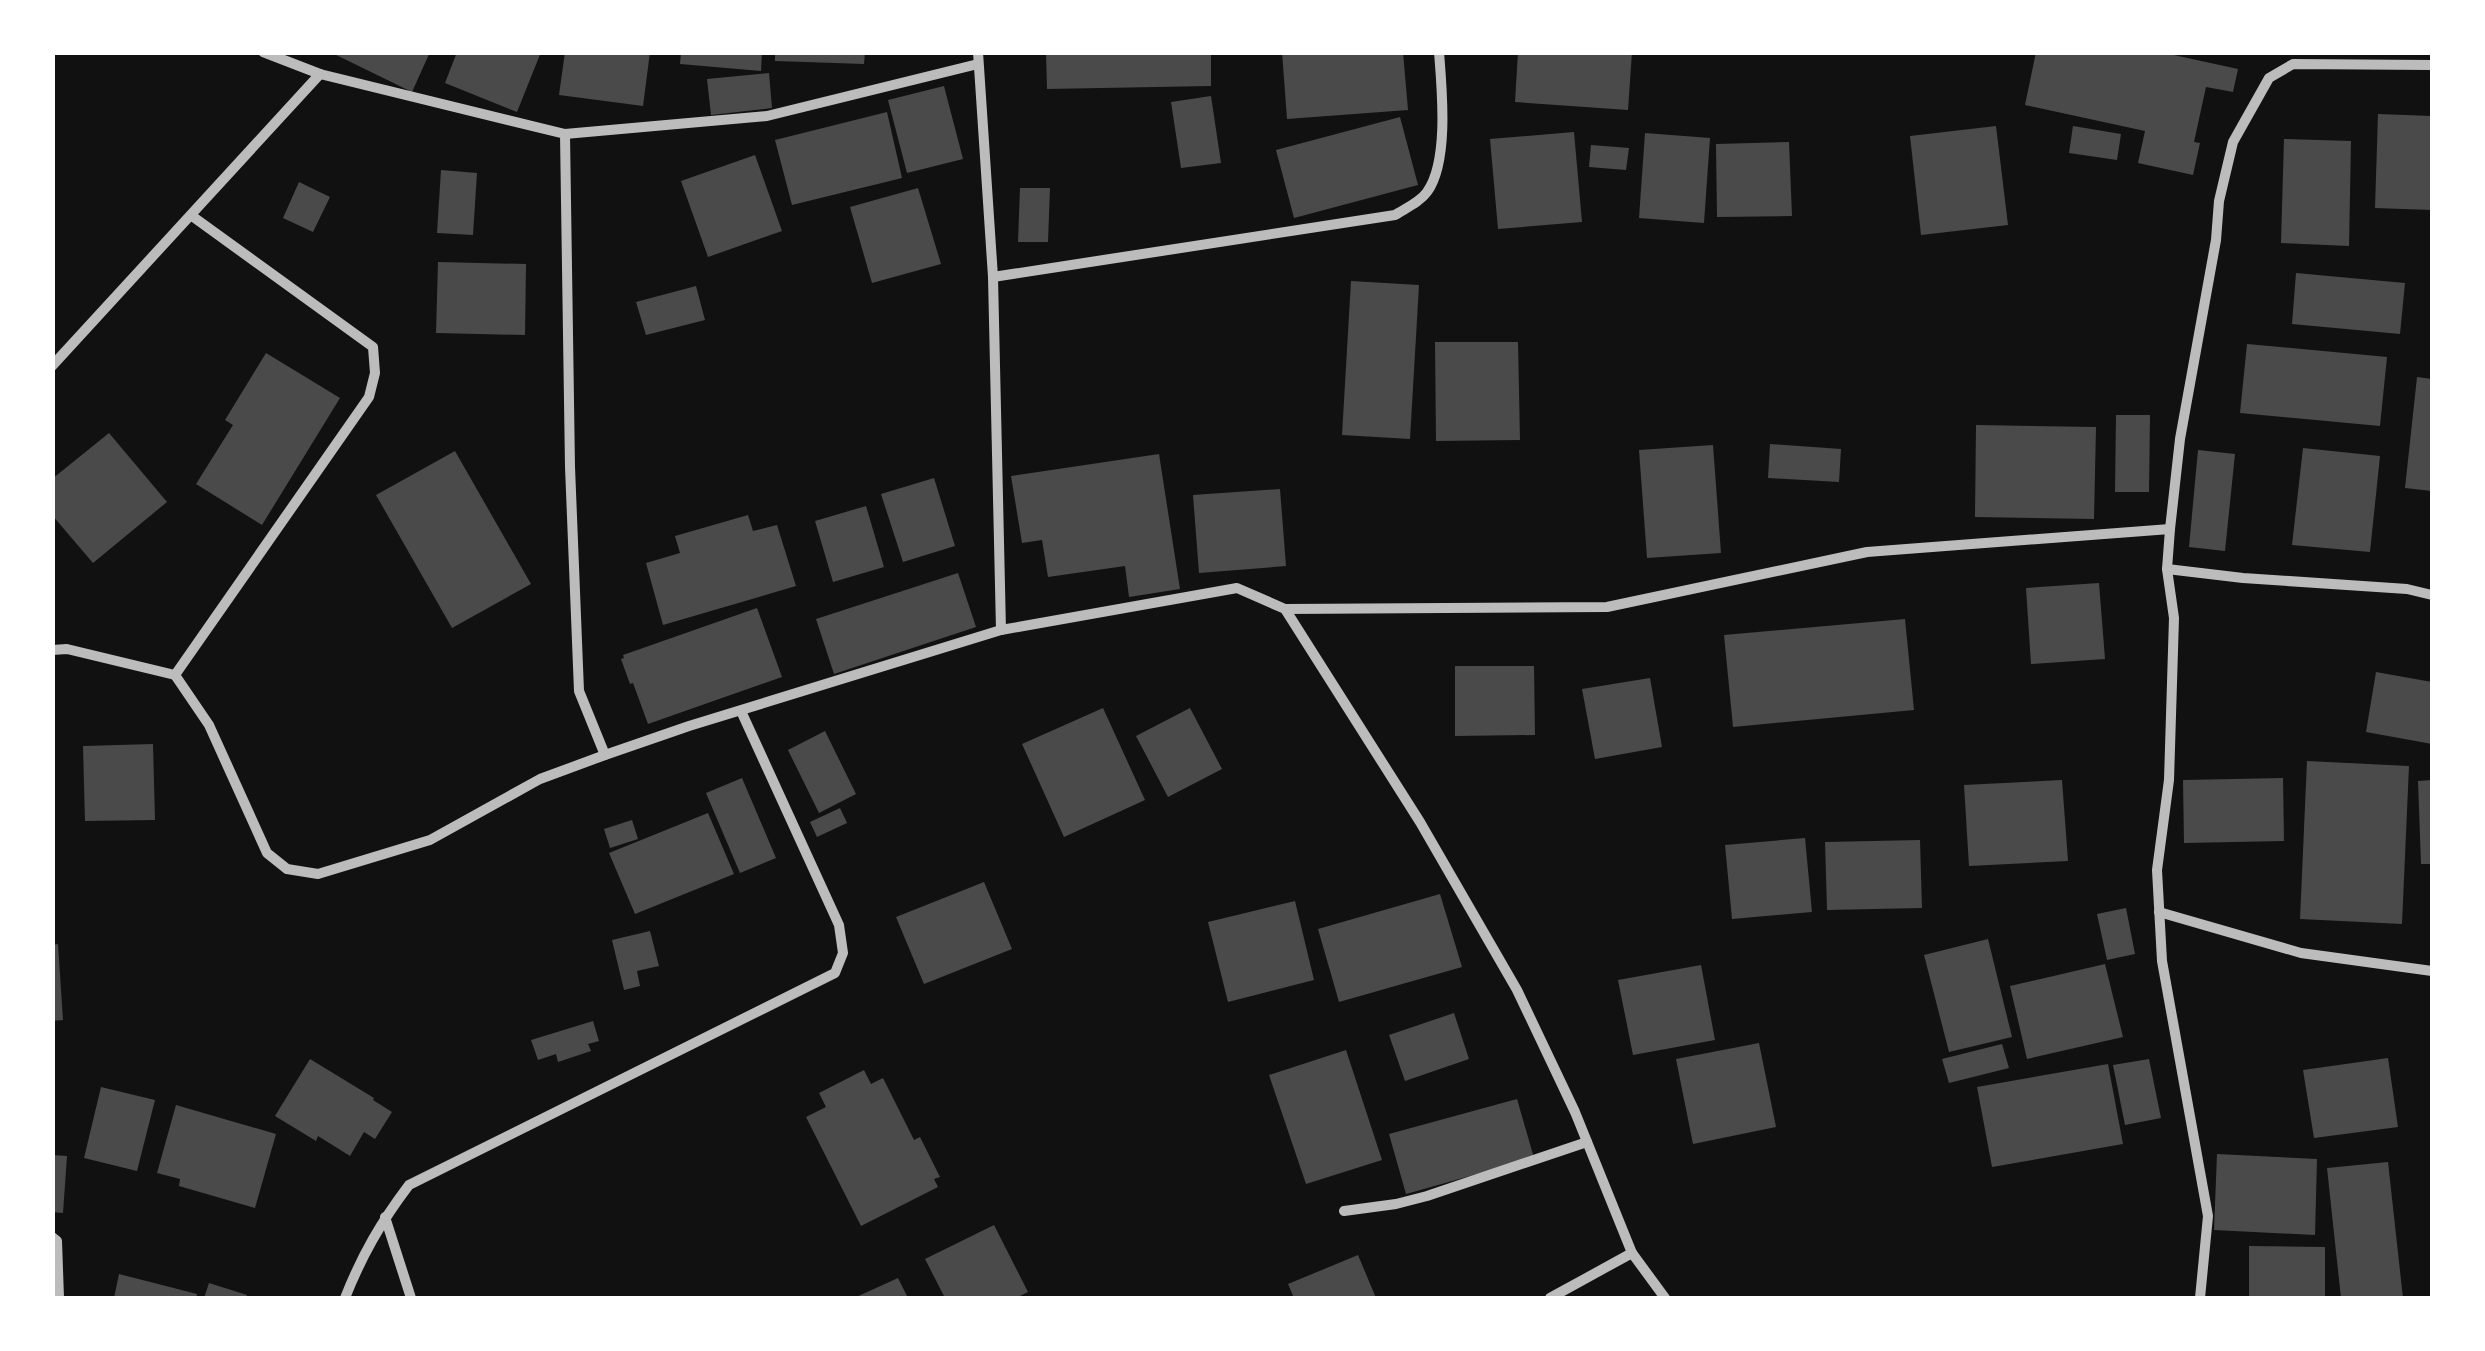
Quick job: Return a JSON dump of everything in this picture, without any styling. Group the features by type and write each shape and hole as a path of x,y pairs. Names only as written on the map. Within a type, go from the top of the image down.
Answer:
{"street":[{"path":"263,52 320,74 565,134 767,116 978,58 993,277 1001,630"},
{"path":"993,277 1395,215 1424,196 1438,176 1443,105 1440,52"},
{"path":"2200,1298 2208,1216 2162,960 2157,870 2169,780 2174,618 2167,569 2170,529 2180,439 2216,240 2218,201 2233,142 2269,78 2293,64 2432,65"},
{"path":"52,366 320,74"},
{"path":"565,134 570,467 580,691 605,756"},
{"path":"174,674 369,397 375,373 373,347 192,216"},
{"path":"52,650 67,649 174,674 209,725 267,853 287,869 318,874 430,840 540,778 689,726 1001,630 1237,588 1285,609 1607,608 1868,552 2170,529"},
{"path":"2167,569 2407,589 2432,595"},
{"path":"1285,609 1420,822 1517,990 1587,1142 1632,1252 1665,1298"},
{"path":"344,1298 361,1258 409,1185 836,973 843,953 839,926 742,711"},
{"path":"2159,912 2301,953 2432,972"},
{"path":"1344,1211 1427,1196 1587,1142"},
{"path":"385,1217 411,1298"},
{"path":"52,1237 57,1242 60,1298"},
{"path":"1550,1298 1632,1252"}],"building":[{"path":"330,52 430,52 412,92"},
{"path":"457,52 541,52 517,112 445,83"},
{"path":"565,52 650,52 643,106 559,95"},
{"path":"681,52 762,52 761,71 680,64"},
{"path":"775,52 865,52 864,64 775,61"},
{"path":"1046,52 1211,52 1211,86 1047,89"},
{"path":"1282,52 1403,52 1408,110 1287,119"},
{"path":"1518,52 1632,52 1628,110 1515,102"},
{"path":"2036,52 2160,52 2238,69 2233,92 2206,87 2194,142 2200,143 2193,175 2138,163 2145,131 2025,105"},
{"path":"769,73 772,108 711,115 707,79"},
{"path":"944,86 963,159 907,173 888,100"},
{"path":"1211,96 1221,163 1181,168 1171,102"},
{"path":"887,112 902,178 792,205 775,140"},
{"path":"2378,114 2432,116 2432,210 2375,208"},
{"path":"1400,117 1418,185 1294,218 1276,150"},
{"path":"1996,126 2008,225 1921,235 1910,136"},
{"path":"2073,126 2121,134 2117,160 2069,153"},
{"path":"1574,132 1582,222 1498,229 1490,139"},
{"path":"1645,133 1710,138 1704,223 1639,218"},
{"path":"2284,139 2351,141 2349,246 2281,243"},
{"path":"1789,142 1792,216 1717,217 1716,144"},
{"path":"1591,145 1629,148 1626,170 1589,167"},
{"path":"755,155 782,231 708,257 681,181"},
{"path":"441,170 477,173 473,235 437,233"},
{"path":"299,182 330,197 313,232 283,218"},
{"path":"918,188 941,264 872,283 850,207"},
{"path":"1020,188 1050,188 1048,242 1018,242"},
{"path":"438,262 526,264 525,335 436,333"},
{"path":"2296,273 2405,283 2400,334 2292,324"},
{"path":"1351,281 1419,285 1410,439 1342,435"},
{"path":"696,286 705,320 646,335 636,302"},
{"path":"1435,342 1518,342 1520,440 1436,441"},
{"path":"2247,344 2387,357 2380,426 2240,413"},
{"path":"266,353 340,398 262,525 196,484 233,425 225,420"},
{"path":"2417,377 2432,379 2432,491 2405,488"},
{"path":"2116,415 2150,415 2149,492 2115,492"},
{"path":"1976,425 2096,427 2094,519 1975,517"},
{"path":"109,433 167,502 93,563 52,515 52,479"},
{"path":"1770,444 1841,449 1839,482 1768,478"},
{"path":"1713,445 1721,553 1647,558 1639,450"},
{"path":"2303,448 2380,456 2370,552 2292,545"},
{"path":"2198,450 2235,454 2225,551 2189,547"},
{"path":"455,451 531,584 452,628 376,495"},
{"path":"1159,454 1180,589 1129,597 1125,566 1048,577 1042,540 1022,543 1011,476"},
{"path":"934,478 955,546 903,562 881,494"},
{"path":"1280,489 1286,566 1199,573 1193,495"},
{"path":"866,506 884,567 833,582 815,521"},
{"path":"748,515 753,531 777,525 796,586 663,625 646,563 680,553 675,536"},
{"path":"958,573 976,627 834,674 816,619"},
{"path":"2099,583 2105,659 2031,664 2026,588"},
{"path":"757,608 782,677 648,724 633,683 630,684 623,655"},
{"path":"1905,619 1914,710 1733,727 1724,635"},
{"path":"1455,666 1534,666 1535,735 1455,736"},
{"path":"2376,672 2432,682 2432,744 2366,732"},
{"path":"1650,678 1662,747 1595,759 1582,689"},
{"path":"1103,708 1145,800 1064,837 1022,744"},
{"path":"1190,708 1222,769 1168,797 1136,736"},
{"path":"825,731 856,794 819,813 788,750"},
{"path":"153,744 155,820 85,821 83,746"},
{"path":"2307,761 2409,766 2402,924 2300,919"},
{"path":"742,778 776,858 740,873 706,793"},
{"path":"2283,778 2284,841 2184,843 2183,780"},
{"path":"2062,780 2068,861 1969,866 1964,785"},
{"path":"2432,780 2432,864 2421,864 2418,781"},
{"path":"840,808 847,823 817,837 810,822"},
{"path":"708,813 734,874 635,914 609,853"},
{"path":"632,820 638,839 610,848 604,829"},
{"path":"1805,838 1812,912 1732,919 1725,845"},
{"path":"1920,840 1922,908 1827,910 1825,842"},
{"path":"984,882 1012,949 924,984 896,917"},
{"path":"1440,894 1462,967 1339,1002 1318,929"},
{"path":"1295,901 1314,980 1228,1002 1208,922"},
{"path":"2126,908 2135,954 2107,960 2097,914"},
{"path":"650,931 659,966 637,971 640,986 624,990 612,940"},
{"path":"1988,939 2012,1037 1949,1052 1924,955"},
{"path":"58,944 63,1020 52,1021 52,945"},
{"path":"2105,964 2123,1037 2027,1059 2010,986"},
{"path":"1701,965 1715,1040 1633,1055 1618,980"},
{"path":"1454,1013 1469,1059 1405,1081 1389,1035"},
{"path":"593,1021 599,1041 588,1044 591,1051 558,1062 556,1054 538,1060 531,1040"},
{"path":"1759,1043 1776,1127 1693,1144 1676,1059"},
{"path":"2002,1044 2009,1068 1949,1083 1942,1059"},
{"path":"1346,1050 1382,1160 1306,1184 1269,1075"},
{"path":"2388,1058 2398,1127 2314,1138 2303,1070"},
{"path":"310,1059 392,1112 375,1139 364,1132 350,1156 275,1116"},
{"path":"2149,1059 2161,1118 2125,1125 2113,1065"},
{"path":"2108,1064 2123,1144 1992,1167 1977,1087"},
{"path":"864,1070 871,1084 883,1078 914,1140 920,1137 940,1177 934,1179 938,1187 861,1226 806,1117 826,1107 819,1093"},
{"path":"101,1087 155,1100 137,1171 84,1158"},
{"path":"1517,1099 1534,1158 1406,1194 1389,1134"},
{"path":"176,1105 276,1134 255,1208 179,1186 180,1179 157,1173"},
{"path":"2217,1154 2317,1159 2315,1235 2214,1230"},
{"path":"52,1155 67,1156 63,1213 52,1212"},
{"path":"2388,1162 2403,1298 2341,1298 2327,1168"},
{"path":"994,1225 1028,1292 1016,1298 945,1298 925,1259"},
{"path":"2249,1246 2325,1247 2325,1298 2249,1298"},
{"path":"1358,1255 1376,1298 1294,1298 1288,1284"},
{"path":"119,1274 197,1294 196,1298 114,1298"},
{"path":"898,1278 908,1298 854,1298"},
{"path":"209,1283 247,1295 246,1298 204,1298"}]}
